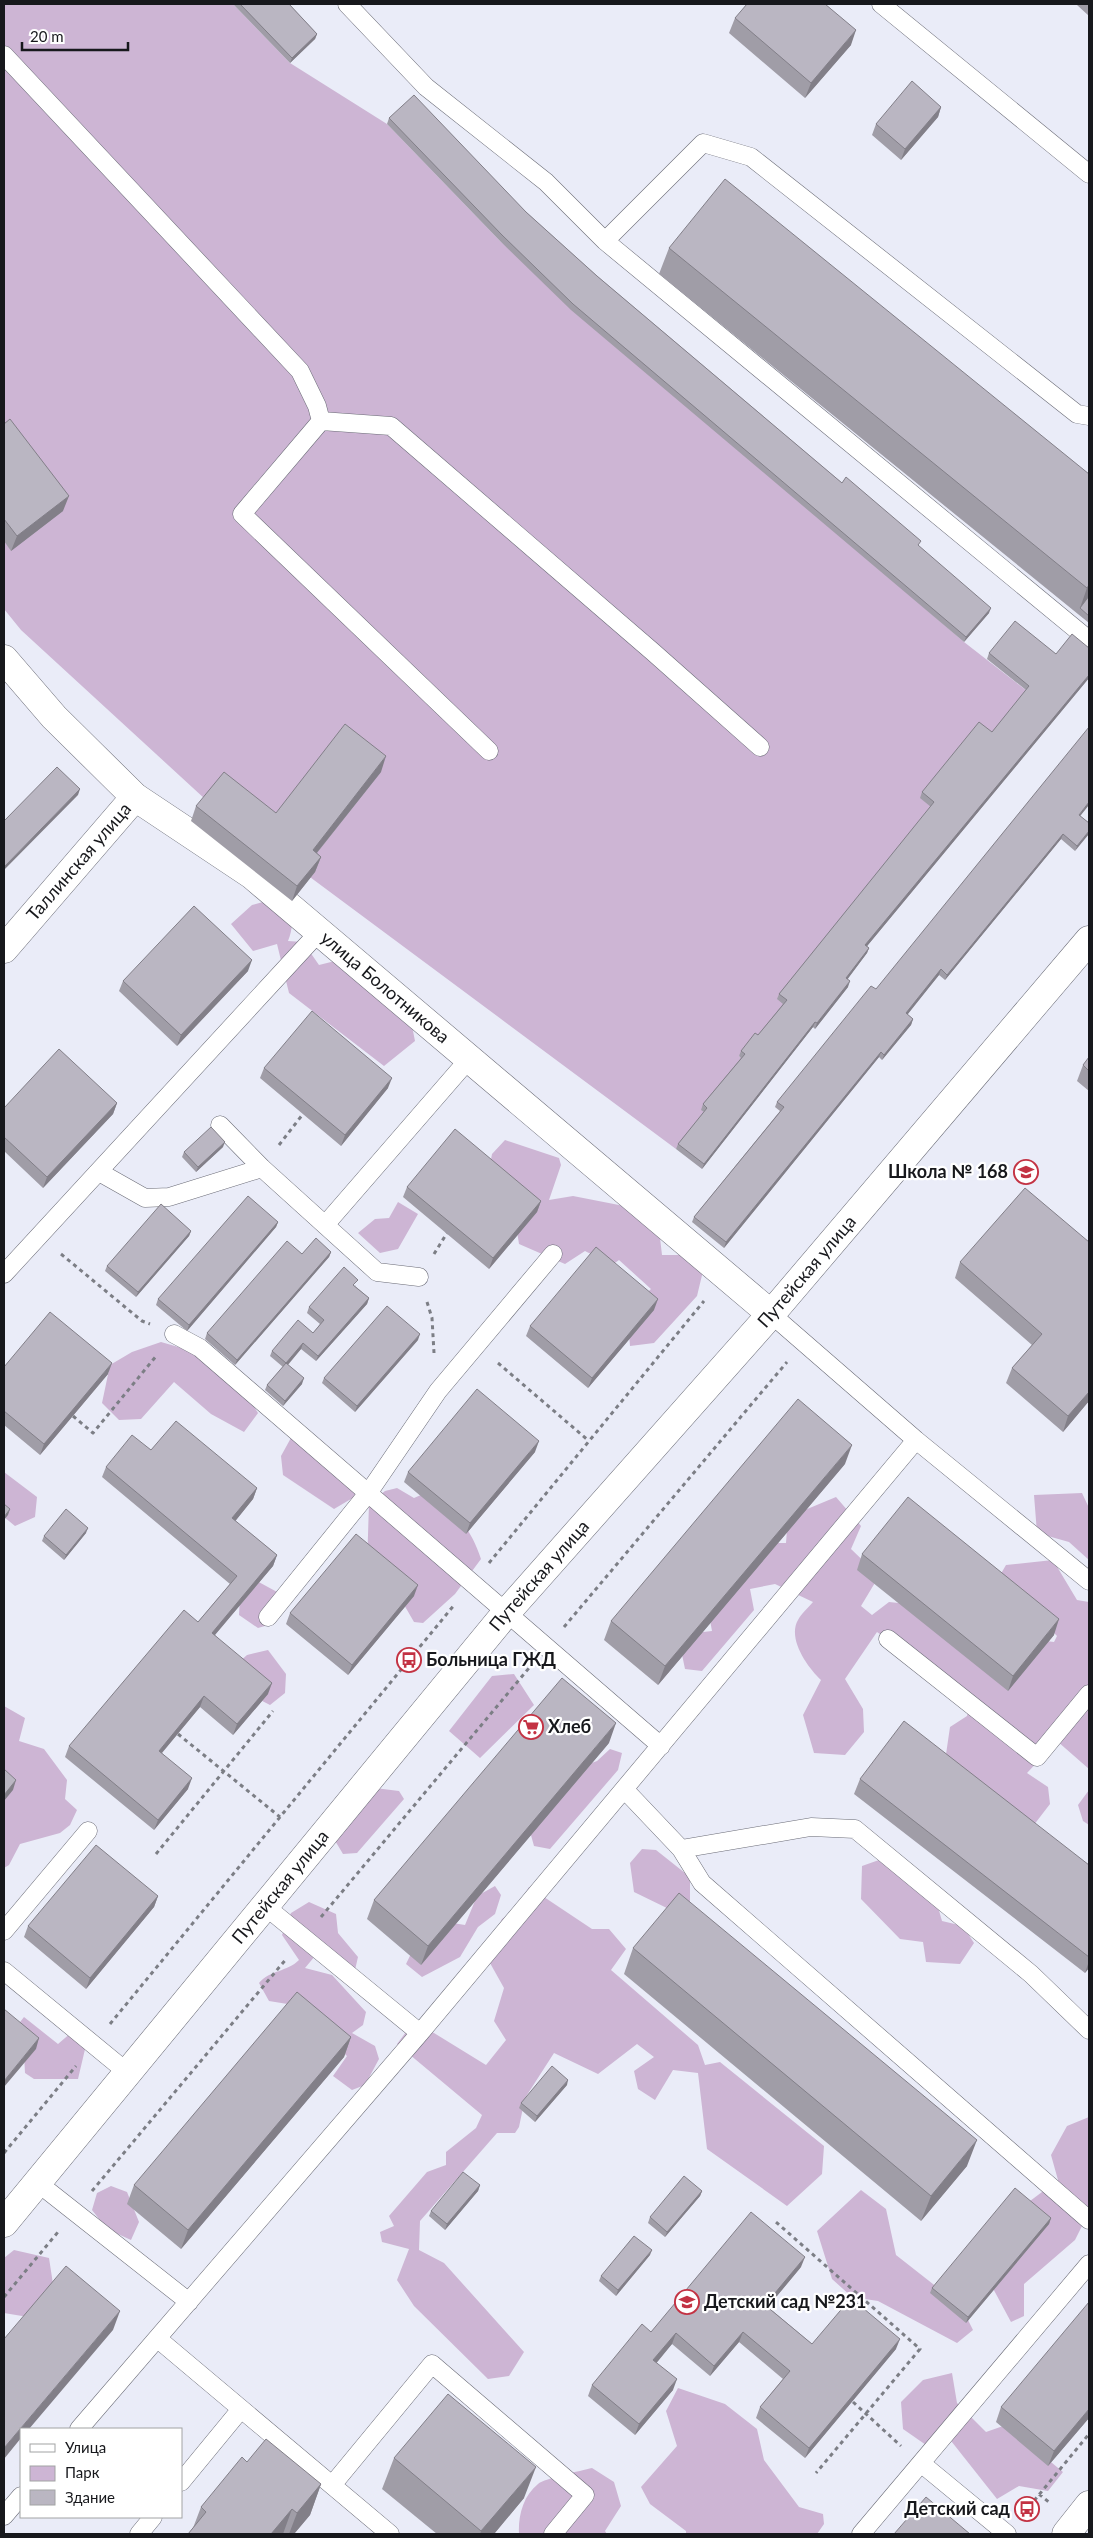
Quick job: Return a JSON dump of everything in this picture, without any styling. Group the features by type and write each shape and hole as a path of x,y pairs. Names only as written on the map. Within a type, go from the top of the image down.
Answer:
{"street":[{"name":"улица Болотникова","path":"4,659 54,717 135,798 252,875 771,1314"},
{"name":"Таллинская улица","path":"4,949 135,798"},
{"name":"Путейская улица","path":"4,2223 506,1613 771,1314 1089,940"},
{"path":"1066,2534 1089,2505"}],"lane":[{"path":"347,4 426,87 546,182 605,241 1089,640"},
{"path":"881,4 1089,174"},
{"path":"4,55 300,371 317,406 321,421"},
{"path":"605,241 703,143 751,157 1077,414 1089,416"},
{"path":"321,421 391,426 760,747"},
{"path":"321,421 242,514 489,751"},
{"path":"4,1274 319,932"},
{"path":"325,1225 469,1059"},
{"path":"220,1125 262,1168 377,1272 419,1277"},
{"path":"99,1172 145,1198 169,1197 262,1168"},
{"path":"268,1617 369,1492 438,1391 553,1254"},
{"path":"771,1314 916,1440 1089,1581"},
{"path":"174,1334 200,1348 661,1746"},
{"path":"80,2428 420,2033 916,1440"},
{"path":"888,1639 1037,1756 1089,1694"},
{"path":"624,1790 682,1849 702,1883 1089,2220"},
{"path":"682,1849 811,1827 855,1829 1031,1974 1089,2030"},
{"path":"4,1931 88,1831"},
{"path":"265,1906 420,2033"},
{"path":"4,1971 128,2073"},
{"path":"38,2183 189,2302"},
{"path":"861,2534 1089,2264"},
{"path":"158,2339 333,2484 390,2534"},
{"path":"333,2484 432,2364 585,2496 553,2534"},
{"path":"182,2481 241,2409"},
{"path":"922,2464 1006,2534"},
{"path":"4,2516 20,2497"},
{"path":"139,2534 152,2518"}],"path":[{"path":"262,1168 303,1114"},
{"path":"39,1236 142,1321 174,1334 93,1433 73,1416"},
{"path":"419,1277 432,1318 438,1391"},
{"path":"4,2297 803,1343"},
{"path":"477,1344 589,1442"},
{"path":"156,1854 273,1712"},
{"path":"178,1734 280,1816"},
{"path":"776,2222 920,2349 816,2473"},
{"path":"853,2402 922,2464"},
{"path":"1006,2534 1089,2434"}],"green space":[{"path":"4,4 233,4 290,63 387,124 500,241 964,642 1027,691 932,808 785,1005 739,1056 743,1059 702,1110 705,1113 676,1149 205,799 21,630 4,609"},
{"path":"270,900 290,917 292,926 288,941 303,942 319,965 335,961 411,1021 415,1041 384,1066 289,993 277,944 253,951 231,924 252,905"},
{"path":"505,1140 559,1158 561,1165 549,1200 573,1196 624,1206 660,1238 662,1255 688,1255 703,1271 697,1296 654,1343 630,1346 627,1312 651,1289 619,1260 612,1265 585,1251 565,1264 519,1244 516,1225 486,1186 492,1154"},
{"path":"398,1202 418,1214 398,1249 380,1253 358,1233 375,1219 389,1218"},
{"path":"161,1342 192,1351 240,1385 258,1413 244,1432 211,1414 174,1382 141,1419 119,1420 102,1403 110,1365 132,1352"},
{"path":"292,1436 319,1444 335,1454 356,1496 334,1509 283,1475 281,1456"},
{"path":"4,1472 37,1497 35,1517 15,1526 4,1517"},
{"path":"397,1488 414,1498 430,1491 467,1529 481,1559 455,1594 423,1623 414,1622 403,1603 367,1565 369,1504 385,1491"},
{"path":"1082,1493 1089,1508 1089,1560 1069,1542 1037,1533 1034,1495"},
{"path":"836,1497 861,1526 851,1549 879,1576 861,1606 872,1615 889,1602 908,1604 985,1633 1054,1642 1057,1636 999,1577 1006,1565 1053,1560 1077,1600 1089,1602 1089,1769 1057,1741 1027,1773 1048,1787 1050,1804 1030,1830 944,1768 950,1727 967,1716 971,1698 877,1632 845,1679 863,1709 864,1732 845,1755 814,1753 803,1715 821,1680 800,1653 795,1636 798,1620 813,1602 775,1584 750,1589 754,1610 702,1671 685,1669 679,1640 686,1634 712,1631 705,1593 747,1543 786,1543 788,1517"},
{"path":"255,1580 290,1599 275,1623 258,1628 239,1615 240,1597"},
{"path":"268,1650 286,1674 285,1693 270,1705 241,1690 229,1671 247,1655"},
{"path":"514,1674 534,1705 480,1758 449,1731 492,1676"},
{"path":"4,1706 25,1718 19,1741 44,1749 67,1780 65,1799 77,1810 70,1825 60,1833 20,1844 9,1865 4,1868"},
{"path":"610,1749 622,1753 618,1770 550,1849 534,1846 529,1828 576,1769 597,1761"},
{"path":"375,1788 399,1791 404,1799 357,1853 343,1854 334,1839"},
{"path":"1089,1790 1089,1825 1083,1821 1078,1805"},
{"path":"642,1849 656,1850 690,1877 690,1902 673,1911 634,1892 630,1863"},
{"path":"879,1860 938,1907 942,1921 963,1926 974,1943 960,1964 926,1962 923,1942 900,1939 861,1899 862,1866"},
{"path":"495,1886 501,1895 495,1914 478,1927 460,1957 422,1977 406,1964 428,1919 465,1925 477,1896"},
{"path":"529,1887 592,1929 609,1929 626,1949 611,1970 698,2045 705,2065 720,2062 824,2146 822,2174 787,2206 707,2149 698,2073 673,2070 655,2100 638,2089 634,2071 654,2057 637,2044 598,2074 554,2053 525,2098 519,2127 515,2133 497,2133 420,2221 419,2250 444,2263 524,2352 509,2376 488,2379 414,2306 397,2280 409,2249 382,2242 380,2232 394,2226 389,2216 427,2172 446,2165 446,2152 476,2128 482,2115 397,2044 406,2032 421,2025 486,2065 506,2040 494,2021 504,1988 490,1963 495,1934 502,1919 515,1910"},
{"path":"309,1902 336,1914 338,1933 358,1957 355,1970 315,1956 305,1968 332,1975 366,2012 363,2025 352,2033 375,2046 379,2059 365,2085 352,2090 333,2076 347,2056 317,2029 312,2008 269,2001 259,1983 268,1976 289,1967 299,1960 282,1935 291,1913"},
{"path":"24,2017 58,2044 72,2032 86,2045 78,2079 34,2079 25,2073 24,2054 6,2040"},
{"path":"1089,2117 1089,2212 1075,2240 1024,2284 1024,2316 1011,2322 981,2266 1002,2222 1058,2180 1051,2155 1067,2126"},
{"path":"111,2186 127,2192 139,2222 131,2240 107,2229 92,2210 97,2193"},
{"path":"861,2190 886,2209 896,2255 961,2306 973,2330 957,2343 878,2301 852,2297 832,2279 817,2231"},
{"path":"14,2250 49,2258 53,2284 28,2317 4,2313 4,2258"},
{"path":"952,2373 957,2403 986,2432 1006,2425 1063,2472 1048,2491 1019,2486 997,2499 944,2432 926,2445 903,2429 901,2402 923,2380"},
{"path":"678,2388 725,2404 757,2429 764,2460 799,2507 823,2514 824,2524 817,2534 686,2534 686,2531 650,2504 641,2487 677,2446 666,2411"},
{"path":"592,2468 614,2482 621,2506 605,2531 607,2534 519,2534 519,2520 522,2507 529,2494 538,2484 555,2477"}],"building":[{"path":"240,4 289,4 317,34 292,58"},
{"path":"747,4 825,4 856,30 811,83 735,18"},
{"path":"912,81 941,107 905,149 876,124"},
{"path":"414,95 526,212 597,276 842,483 846,477 921,541 918,545 991,608 966,637 573,304 502,235 389,118"},
{"path":"725,179 1089,474 1089,585 1087,588 669,248"},
{"path":"10,419 69,496 17,536 4,519 4,424"},
{"path":"1089,596 1089,616 1080,608"},
{"path":"1015,621 1056,654 1072,634 1089,648 1089,675 865,945 869,948 846,978 850,981 817,1023 815,1022 704,1164 678,1144 707,1108 703,1104 745,1054 741,1051 755,1033 758,1035 787,1000 779,994 934,802 922,792 979,722 992,732 1029,686 989,653"},
{"path":"345,724 386,756 313,850 321,857 297,886 196,806 224,772 276,813"},
{"path":"1089,727 1089,802 1079,815 1089,823 1089,831 1077,846 1063,834 947,975 941,969 906,1013 913,1019 884,1055 881,1052 726,1242 694,1217 784,1107 777,1102 871,986 876,989"},
{"path":"57,767 80,789 4,867 4,821"},
{"path":"194,906 252,960 181,1035 123,981"},
{"path":"312,1011 392,1078 345,1135 264,1068"},
{"path":"59,1049 117,1103 47,1177 4,1137 4,1108"},
{"path":"1089,1057 1089,1071 1083,1065"},
{"path":"211,1127 225,1142 198,1167 184,1152"},
{"path":"455,1129 541,1201 493,1258 407,1187"},
{"path":"1025,1188 1089,1242 1089,1392 1068,1416 1012,1368 1042,1334 960,1262"},
{"path":"248,1196 278,1222 189,1325 158,1299"},
{"path":"161,1204 191,1231 138,1292 107,1266"},
{"path":"316,1238 331,1252 237,1360 207,1333 287,1241 302,1254"},
{"path":"596,1247 658,1299 592,1378 530,1326"},
{"path":"344,1267 358,1280 353,1285 369,1298 318,1356 303,1343 286,1363 272,1351 298,1320 313,1333 324,1320 309,1307"},
{"path":"387,1306 420,1334 357,1406 324,1378"},
{"path":"50,1312 112,1363 44,1444 4,1411 4,1367"},
{"path":"286,1363 304,1378 285,1401 267,1385"},
{"path":"477,1389 539,1441 470,1523 408,1472"},
{"path":"798,1399 852,1445 665,1666 611,1621"},
{"path":"176,1421 257,1488 232,1518 277,1555 212,1633 272,1683 237,1724 204,1696 159,1751 192,1778 158,1820 69,1746 184,1610 198,1622 237,1576 106,1467 132,1435 151,1450"},
{"path":"908,1497 1059,1619 1013,1676 862,1554"},
{"path":"4,1504 10,1509 4,1517"},
{"path":"66,1509 88,1528 66,1555 44,1536"},
{"path":"356,1534 418,1585 352,1665 290,1613"},
{"path":"562,1678 616,1723 428,1946 374,1900"},
{"path":"904,1721 1089,1865 1089,1957 860,1779"},
{"path":"4,1769 16,1780 4,1795"},
{"path":"96,1845 158,1896 90,1978 28,1926"},
{"path":"679,1893 977,2140 931,2196 633,1948"},
{"path":"297,1992 351,2037 188,2230 134,2185"},
{"path":"4,2009 39,2038 4,2081"},
{"path":"552,2066 568,2080 537,2116 521,2103"},
{"path":"463,2172 480,2185 447,2224 431,2211"},
{"path":"684,2176 702,2191 667,2232 650,2217"},
{"path":"1015,2188 1051,2218 968,2317 932,2288"},
{"path":"751,2212 805,2257 765,2305 812,2344 851,2298 900,2339 809,2448 760,2407 790,2371 743,2332 714,2366 676,2333 653,2360 677,2379 639,2424 592,2385 642,2324 651,2332"},
{"path":"634,2236 652,2250 618,2290 601,2276"},
{"path":"66,2266 120,2311 4,2448 4,2339"},
{"path":"1089,2302 1089,2409 1054,2451 1001,2407"},
{"path":"448,2394 536,2467 481,2531 394,2458"},
{"path":"266,2439 321,2484 297,2513 292,2509 271,2534 188,2534 206,2512 201,2507 242,2457 247,2462"},
{"path":"926,2497 970,2534 894,2534"}],"place":[{"name":"Школа № 168","path":"1026,1172"},
{"name":"Больница ГЖД","path":"409,1660"},
{"name":"Хлеб","path":"531,1727"},
{"name":"Детский сад №231","path":"687,2302"},
{"name":"Детский сад","path":"1027,2509"}]}
